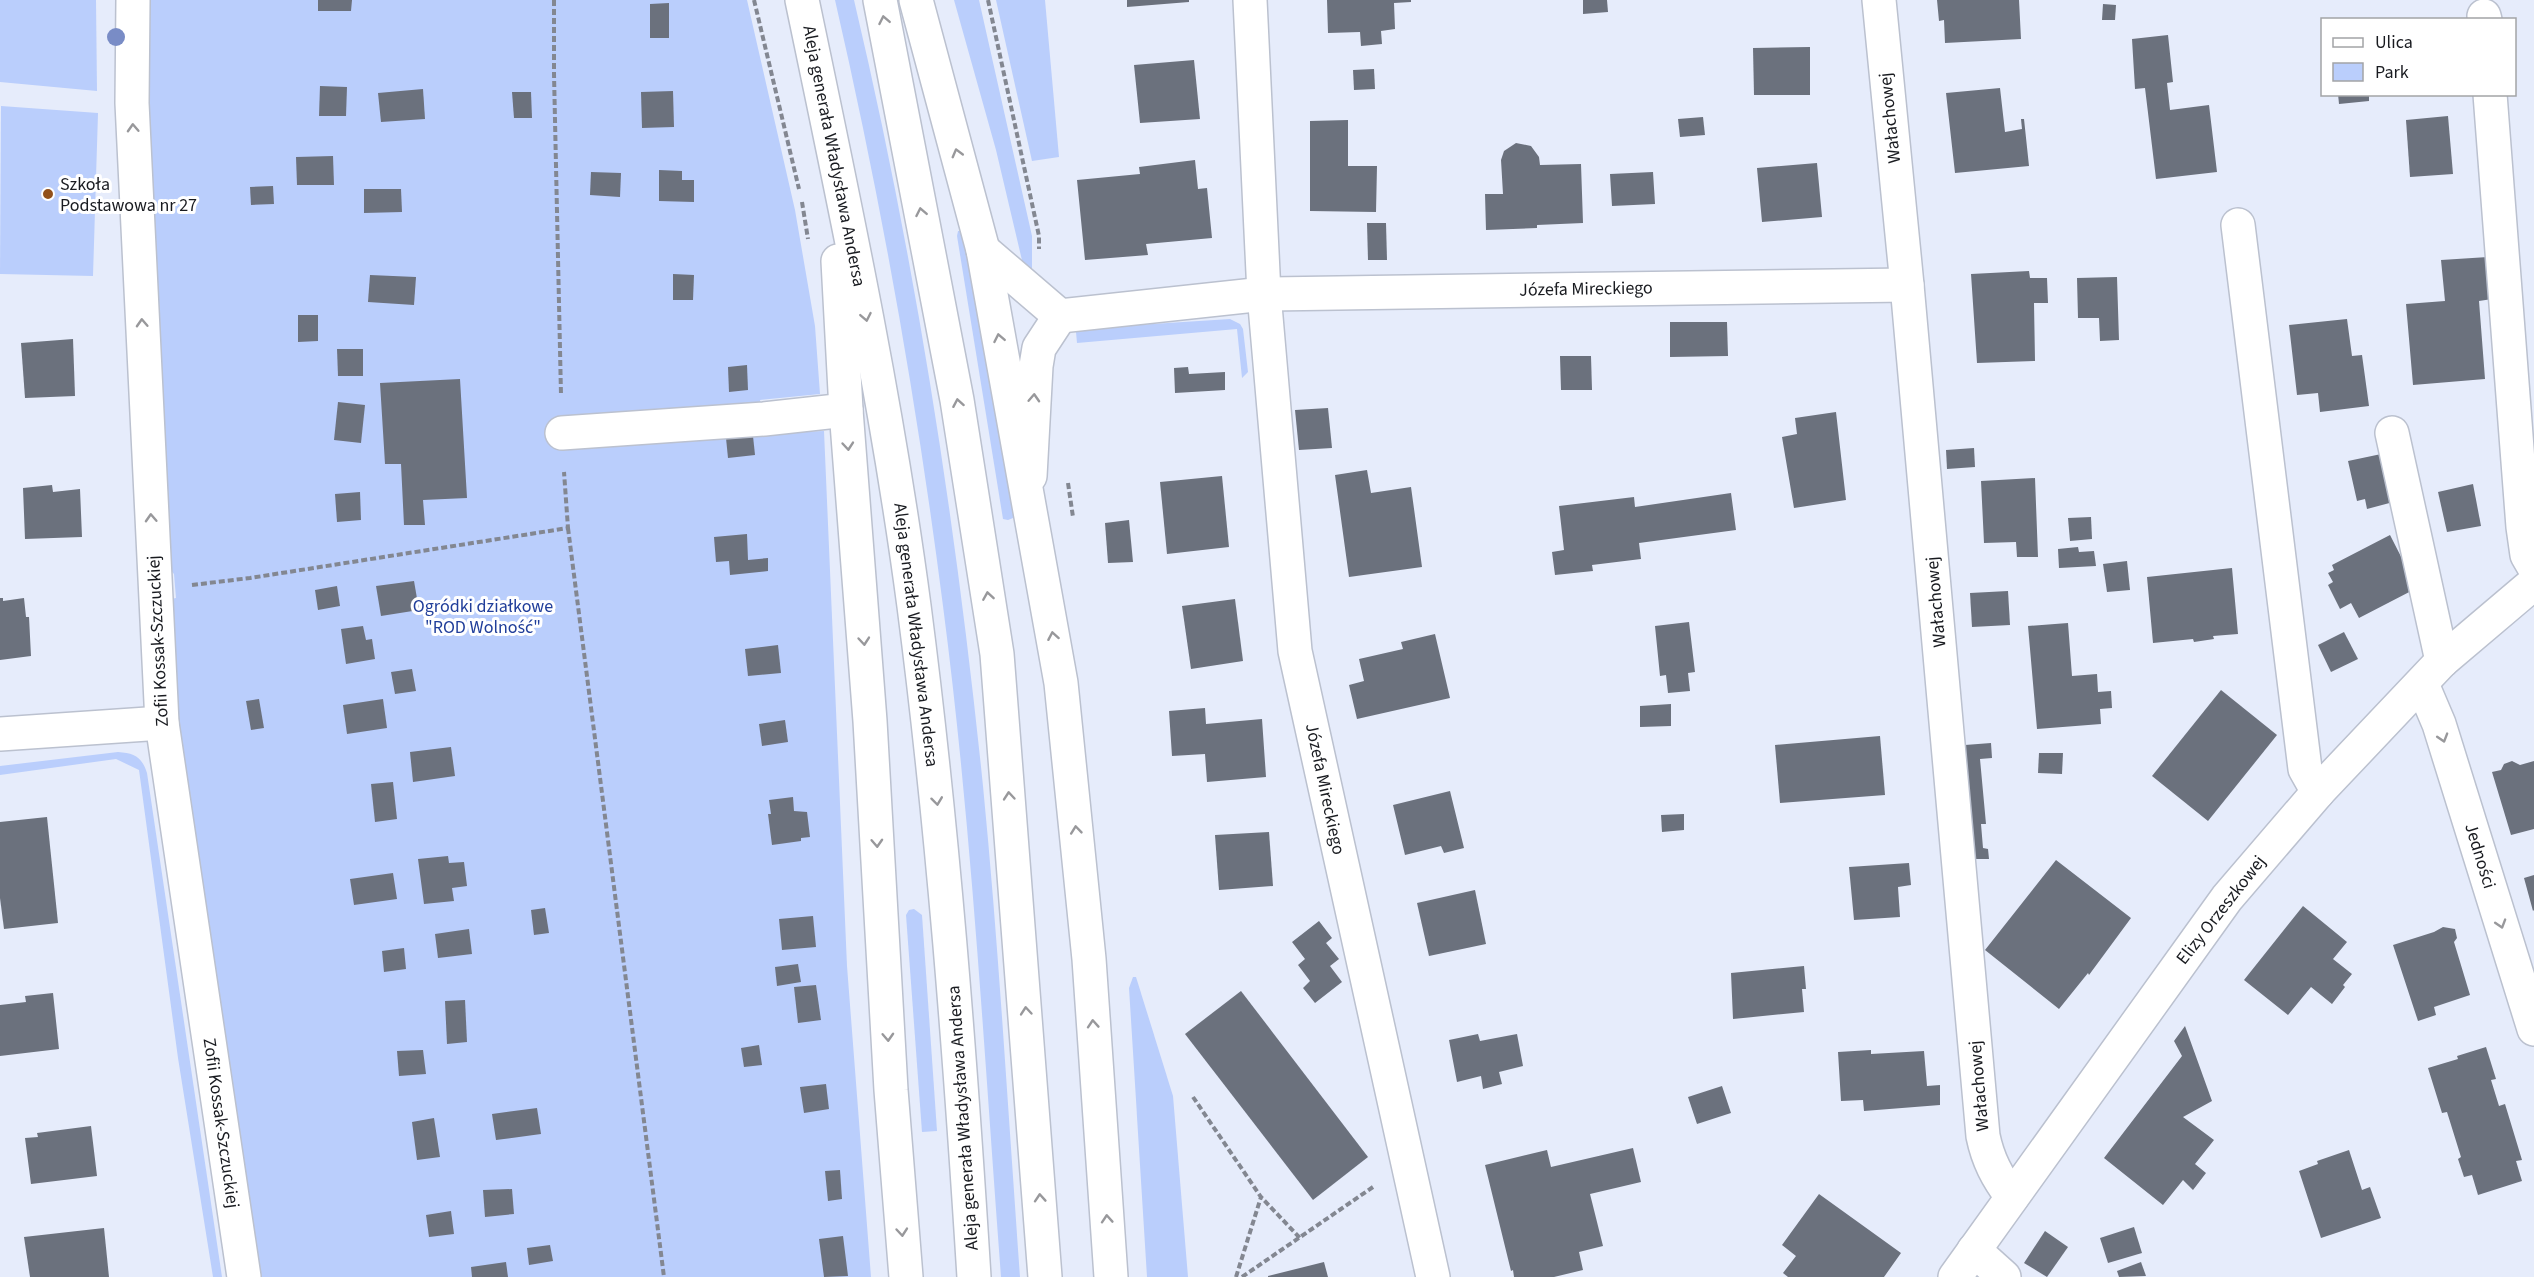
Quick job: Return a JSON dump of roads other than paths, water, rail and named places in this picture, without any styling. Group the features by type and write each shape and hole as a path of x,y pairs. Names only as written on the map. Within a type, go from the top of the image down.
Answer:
{"street":[{"name":"Zofii Kossak-Szczuckiej","path":"133,0 132,103 162,723 244,1277"},
{"name":"Aleja generała Władysława Andersa","path":"802,0 886,417 914,605 945,876 974,1277"},
{"path":"880,0 957,400 997,654 1045,1277"},
{"path":"916,0 983,250 1061,683 1089,959 1112,1277"},
{"name":"Józefa Mireckiego","path":"1250,0 1264,294 1295,651 1433,1277"},
{"name":"Wałachowej","path":"1879,0 1907,285 1983,1136 1988,1158 1998,1178 2012,1197"},
{"path":"2490,96 2523,527 2527,555 2534,567"},
{"path":"830,136 846,410 870,721 891,1090 906,1277"},
{"path":"2238,225 2305,769 2318,792"},
{"path":"983,250 1060,316 1039,348 1036,366 1029,499"},
{"name":"Józefa Mireckiego","path":"1060,316 1264,294 1907,285"},
{"path":"562,433 764,419 846,410"},
{"name":"Jedności","path":"2392,433 2439,724 2534,1029"},
{"name":"Elizy Orzeszkowej","path":"1955,1277 2227,898 2318,792 2432,673 2534,583"},
{"path":"0,735 162,723"},
{"path":"1974,1251 2004,1277"}],"place":[{"name":"Szkoła Podstawowa nr 27","path":"48,194"}],"park label":[{"name":"Ogródki działkowe \"ROD Wolność\"","path":"483,616"}]}
